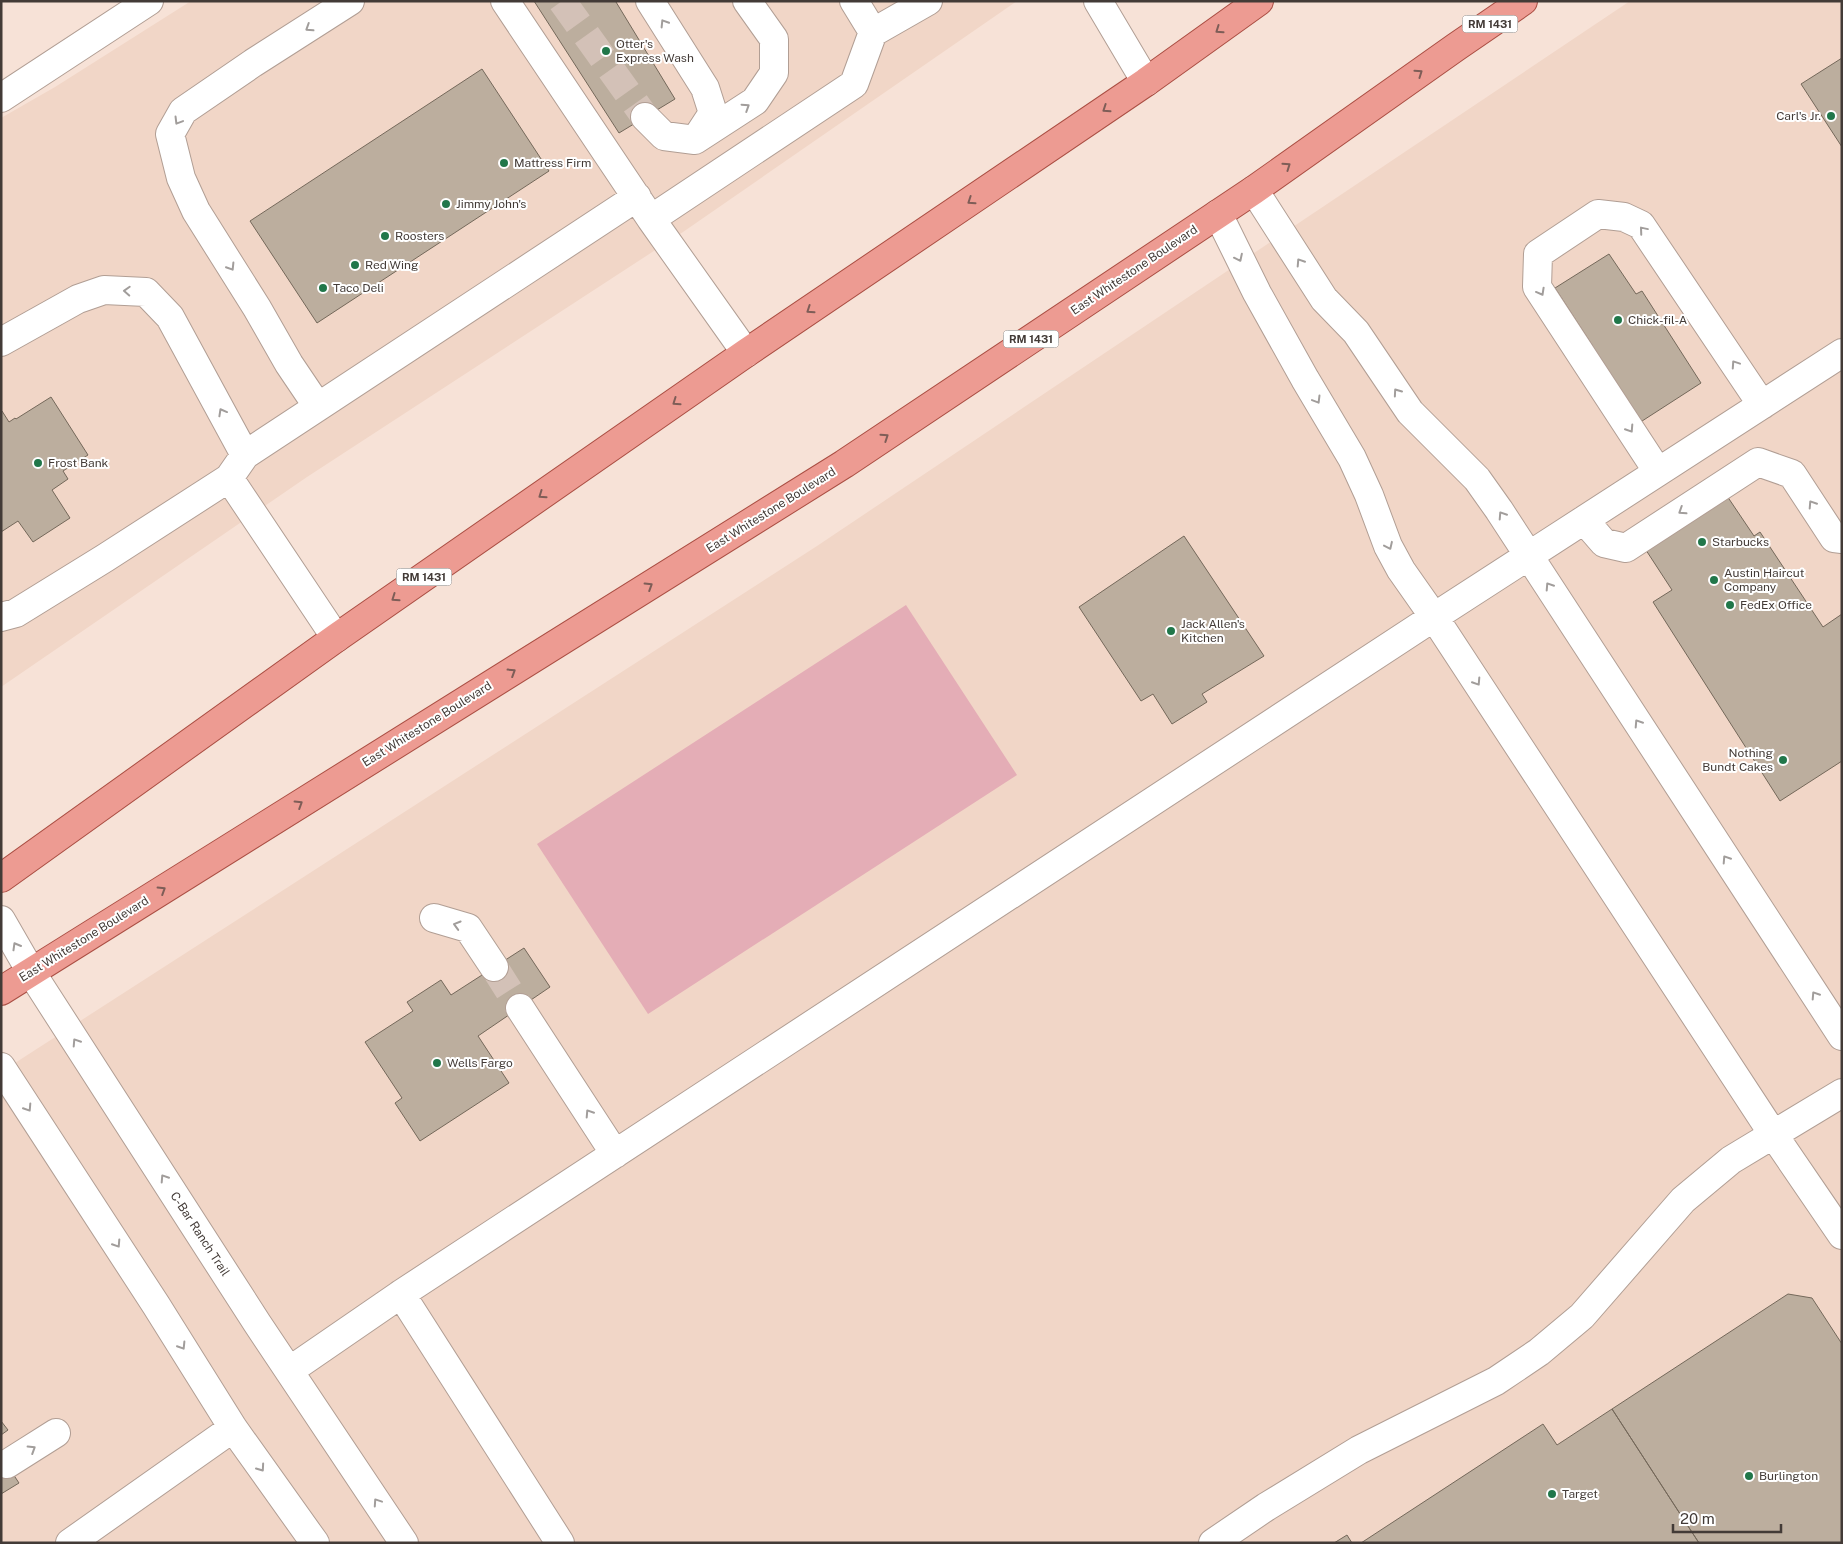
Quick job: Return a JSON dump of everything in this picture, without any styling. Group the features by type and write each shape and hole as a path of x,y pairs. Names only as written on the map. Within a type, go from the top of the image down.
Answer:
{"main road":[{"name":"RM 1431","path":"1,878 336,638 746,354 1146,82 1259,1"},
{"name":"East Whitestone Boulevard","path":"1,991 844,464 1254,190 1456,46 1523,1"}],"street":[{"path":"1,98 149,1"},
{"path":"318,407 289,364 258,308 196,211 180,178 170,134 184,111 350,1"},
{"path":"505,1 644,208 746,354"},
{"path":"650,1 705,88 714,114 695,140"},
{"path":"645,117 664,136 695,140 755,101 774,73 774,39 747,1"},
{"path":"1,617 16,613 49,593 229,478 245,455 318,407 644,208 854,84 873,32 854,1"},
{"path":"872,33 928,1"},
{"path":"1098,1 1146,82"},
{"path":"1254,190 1324,298 1356,332 1410,412 1477,479 1842,1036"},
{"path":"1218,214 1257,293 1304,379 1352,458 1369,495 1388,546 1401,570 1434,617 1773,1134 1842,1235"},
{"path":"1658,472 1537,287 1538,254 1598,214 1624,217 1641,225 1762,405"},
{"path":"1,342 78,299 104,290 146,292 170,317 245,455"},
{"path":"289,1371 401,1294 1434,617 1842,353"},
{"path":"1584,520 1604,543 1626,548 1758,462 1792,474 1834,538 1842,539"},
{"path":"229,478 336,638"},
{"path":"434,918 468,928 494,967"},
{"name":"C-Bar Ranch Trail","path":"1,920 31,972 289,1371 404,1543"},
{"path":"520,1008 616,1154"},
{"path":"1,1067 156,1305 233,1428 315,1543"},
{"path":"1212,1543 1266,1507 1359,1450 1496,1381 1539,1352 1582,1316 1683,1200 1732,1160 1842,1093"},
{"path":"401,1294 560,1543"},
{"path":"70,1543 233,1428"},
{"path":"7,1464 56,1433"}],"shaded area":[{"path":"191,1 1017,1 683,232 307,477 1,687 1,118 55,87"},
{"path":"1630,1 1842,1 1842,1543 1,1543 1,1072 817,546"},
{"path":"906,605 1017,775 648,1014 537,844"}],"building":[{"name":"Otter's Express Wash","path":"534,1 618,1 616,2 675,99 619,133"},
{"name":"Carl's Jr.","path":"1842,58 1842,147 1801,84"},
{"path":"482,69 549,171 317,323 250,221"},
{"name":"Chick-fil-A","path":"1609,254 1636,294 1642,291 1701,383 1639,423 1589,346 1592,345 1555,288"},
{"name":"Frost Bank","path":"51,397 88,455 63,471 68,479 52,490 70,518 33,542 18,521 1,532 1,412 9,422"},
{"path":"1723,490 1754,536 1760,532 1823,627 1842,614 1842,761 1780,801 1653,602 1672,590 1642,544"},
{"name":"Jack Allen's Kitchen","path":"1184,536 1264,656 1202,694 1207,702 1172,724 1153,694 1141,701 1079,607"},
{"name":"Wells Fargo","path":"524,948 550,987 478,1036 509,1083 420,1141 395,1103 402,1098 365,1042 413,1011 407,1002 441,980 451,995"},
{"name":"Burlington","path":"1788,1294 1812,1298 1842,1344 1842,1543 1699,1543 1612,1409"},
{"name":"Target","path":"1612,1409 1699,1543 1361,1543 1543,1424 1557,1445"},
{"path":"1,1421 8,1430 1,1435"},
{"path":"1,1456 19,1483 1,1494"},
{"path":"1347,1535 1352,1543 1334,1543"}],"tunnel":[{"path":"562,1 645,117"},
{"path":"494,967 520,1008"}],"place":[{"name":"Otter's Express Wash","path":"606,51"},
{"name":"Carl's Jr.","path":"1831,116"},
{"name":"Mattress Firm","path":"504,163"},
{"name":"Jimmy John's","path":"446,204"},
{"name":"Roosters","path":"385,236"},
{"name":"Red Wing","path":"355,265"},
{"name":"Taco Deli","path":"323,288"},
{"name":"Chick-fil-A","path":"1618,320"},
{"name":"Frost Bank","path":"38,463"},
{"name":"Starbucks","path":"1702,542"},
{"name":"Austin Haircut Company","path":"1714,580"},
{"name":"FedEx Office","path":"1730,605"},
{"name":"Jack Allen's Kitchen","path":"1171,631"},
{"name":"Nothing Bundt Cakes","path":"1783,760"},
{"name":"Wells Fargo","path":"437,1063"},
{"name":"Burlington","path":"1749,1476"},
{"name":"Target","path":"1552,1494"}]}
